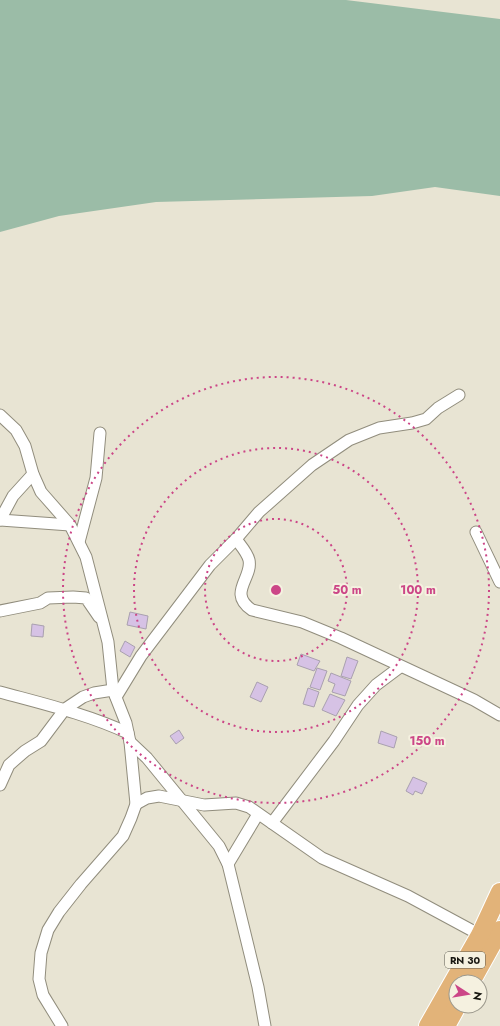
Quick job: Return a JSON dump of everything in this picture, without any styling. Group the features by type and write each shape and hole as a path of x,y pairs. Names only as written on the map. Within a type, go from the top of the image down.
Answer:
{"main road":[{"name":"RN 30","path":"475,974 494,937 500,892"},
{"name":"RN 30","path":"428,1026 494,937"},
{"path":"446,1026 453,1014"}],"street":[{"path":"114,694 210,565 259,512 312,464 349,440 379,428 426,419 438,408 459,395"},
{"path":"0,415 16,430 25,446 33,474 41,492 70,525 86,557 108,642 114,694 126,723 129,737 136,804 123,836 80,884 59,912 48,930 41,953 40,979 43,995 62,1026"},
{"path":"79,542 96,478 100,433"},
{"path":"33,474 13,496 0,520 70,525"},
{"path":"476,532 500,582"},
{"path":"236,538 247,555 249,562 241,598 245,605 252,610 302,622 341,638 400,667 474,700 500,715"},
{"path":"86,598 94,586"},
{"path":"0,611 33,605 48,598 86,598"},
{"path":"86,598 101,619"},
{"path":"272,823 334,741 358,705 376,685 400,667"},
{"path":"0,692 65,709 106,722 129,737 219,846 228,864 258,987 265,1026"},
{"path":"0,785 9,765 25,751 41,741 65,709 88,695 114,694"},
{"path":"136,804 147,798 159,796 204,805 236,803 249,807 322,858 408,896 494,937"},
{"path":"228,864 258,814"}],"green space":[{"path":"0,0 346,0 500,19 500,196 435,187 372,196 156,202 59,216 0,232"}],"building":[{"path":"130,612 148,616 146,629 127,625"},
{"path":"32,624 44,626 43,637 31,636"},
{"path":"125,641 135,647 130,657 120,651"},
{"path":"301,654 320,661 314,671 297,665"},
{"path":"347,657 358,661 351,679 341,676"},
{"path":"317,668 327,671 320,690 310,687"},
{"path":"331,673 351,681 345,696 332,692 335,684 328,681"},
{"path":"257,682 268,687 261,702 250,697"},
{"path":"308,688 319,692 314,707 303,704"},
{"path":"330,694 345,700 336,716 322,710"},
{"path":"179,730 184,738 176,744 170,736"},
{"path":"381,731 397,737 394,748 378,743"},
{"path":"413,777 427,783 422,794 415,791 413,795 406,791"}]}
